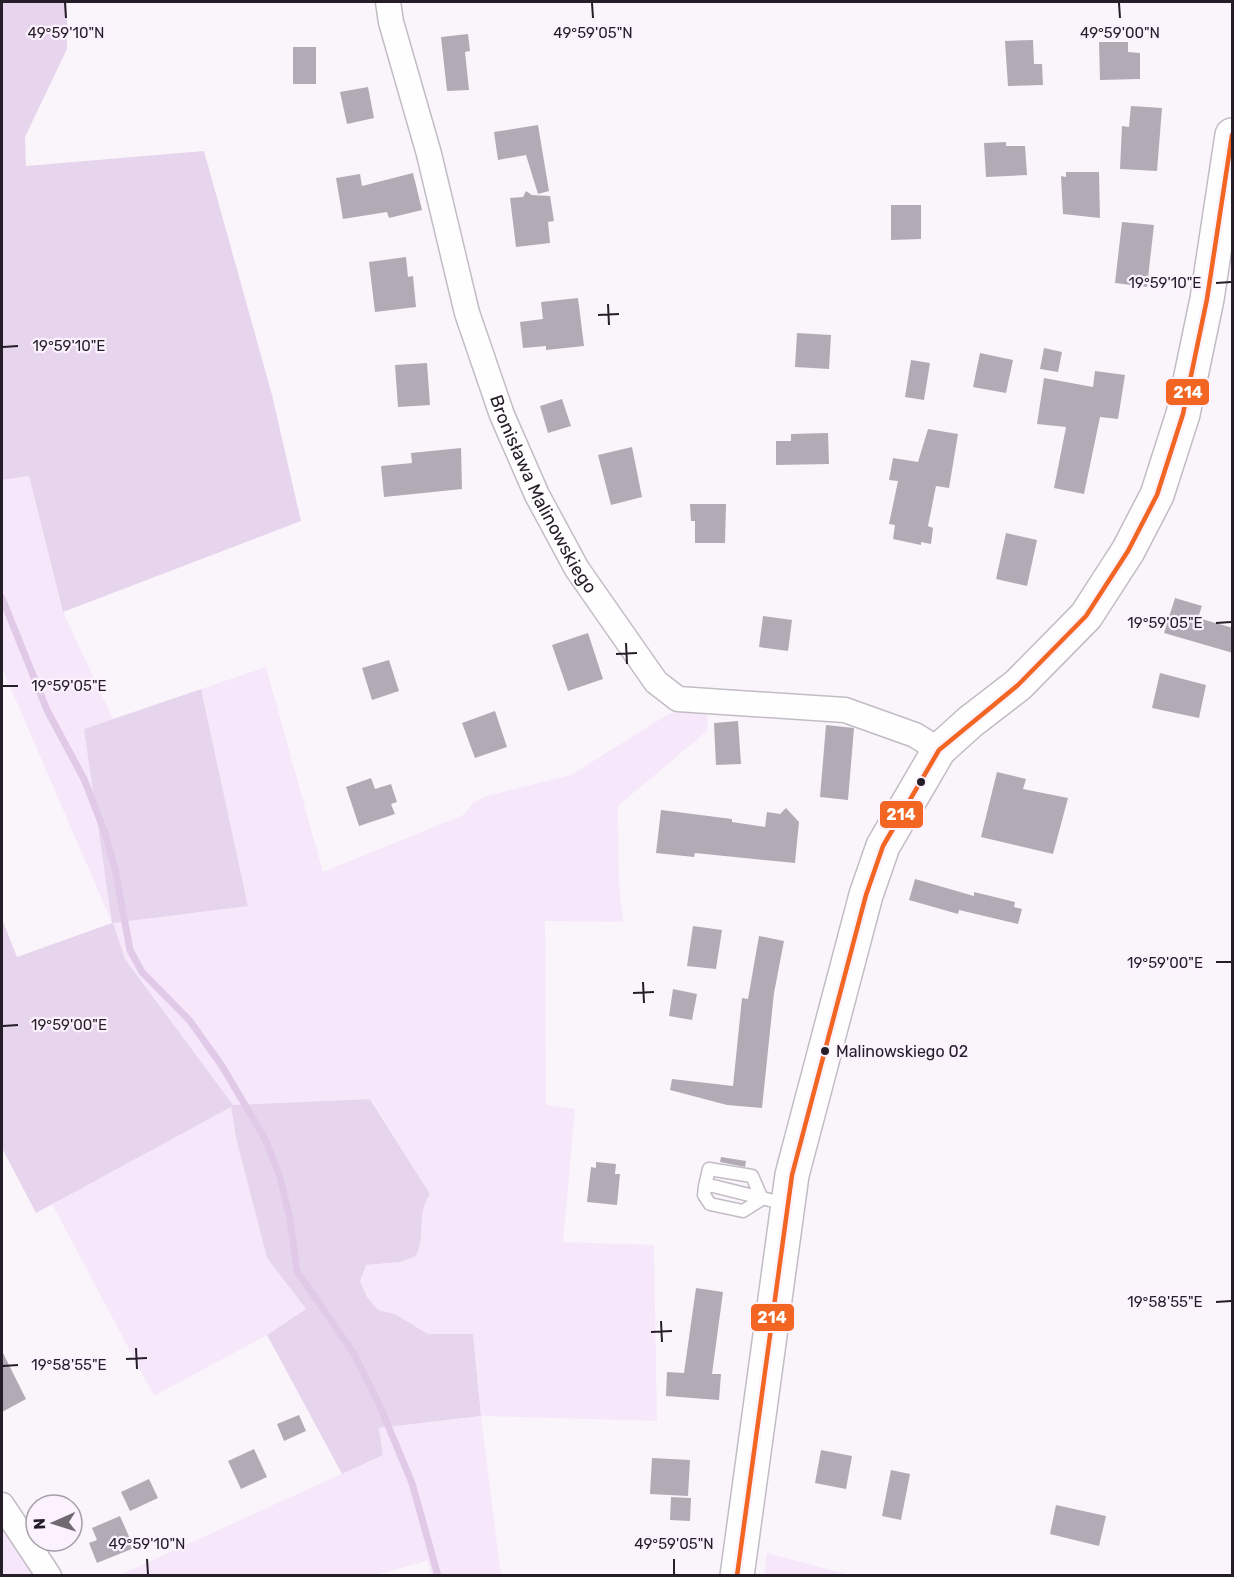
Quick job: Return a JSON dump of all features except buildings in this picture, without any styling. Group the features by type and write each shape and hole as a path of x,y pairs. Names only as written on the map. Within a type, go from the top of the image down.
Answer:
{"street":[{"name":"Bronisława Malinowskiego","path":"388,2 391,22 429,154 467,313 502,415 537,495 577,569 656,681 678,699 845,710 915,735 939,750"},
{"path":"736,1575 775,1202 795,1166 866,895 883,846 939,750 970,722 1018,685 1086,616 1132,542 1156,495 1183,414 1227,210 1233,135"},
{"path":"2,1505 49,1575"}],"lane":[{"path":"709,1169 752,1176 775,1202 743,1211 710,1204 704,1195 709,1169"},
{"path":"705,1186 738,1191 775,1202"}],"shaded area":[{"path":"2,2 67,2 67,49 25,137 26,166 204,151 272,395 301,521 63,612 29,476 2,480"},
{"path":"29,476 63,612 113,719 84,729 248,906 201,689 266,667 323,872 463,815 474,802 487,796 571,775 670,713 708,709 707,731 618,806 619,883 623,922 545,921 546,1105 575,1109 563,1242 654,1245 657,1421 481,1416 473,1334 428,1334 395,1314 378,1310 367,1297 360,1281 366,1265 400,1262 421,1225 421,1208 430,1194 371,1099 233,1105 125,959 112,923 2,668 2,480"},
{"path":"201,689 248,906 113,923 125,959 233,1105 370,1099 430,1194 423,1210 421,1240 416,1256 400,1262 366,1265 360,1281 367,1297 378,1310 395,1314 428,1334 473,1334 481,1416 379,1428 383,1455 342,1474 267,1335 306,1309 267,1258 236,1138 231,1107 36,1213 2,1148 2,919 17,957 112,923 84,729"},
{"path":"231,1107 236,1138 267,1258 306,1309 267,1335 154,1396 52,1204"},
{"path":"481,1416 501,1575 432,1575 427,1561 370,1576 120,1575 383,1455 379,1428"},
{"path":"2,1515 24,1548 24,1553 27,1553 42,1575 2,1575"},
{"path":"767,1553 850,1575 764,1575"}],"waterway":[{"path":"2,598 47,710 84,779 105,833 115,869 130,950 142,972 190,1021 222,1066 265,1139 280,1177 290,1219 297,1271 354,1354 379,1404 412,1483 438,1576"}],"transit line":[{"name":"214","path":"737,1576 792,1175 866,895 883,846 939,750 1018,685 1086,616 1128,551 1157,495 1183,414 1207,299 1232,135"}],"place":[{"name":"Malinowskiego 02","path":"825,1051"}]}
